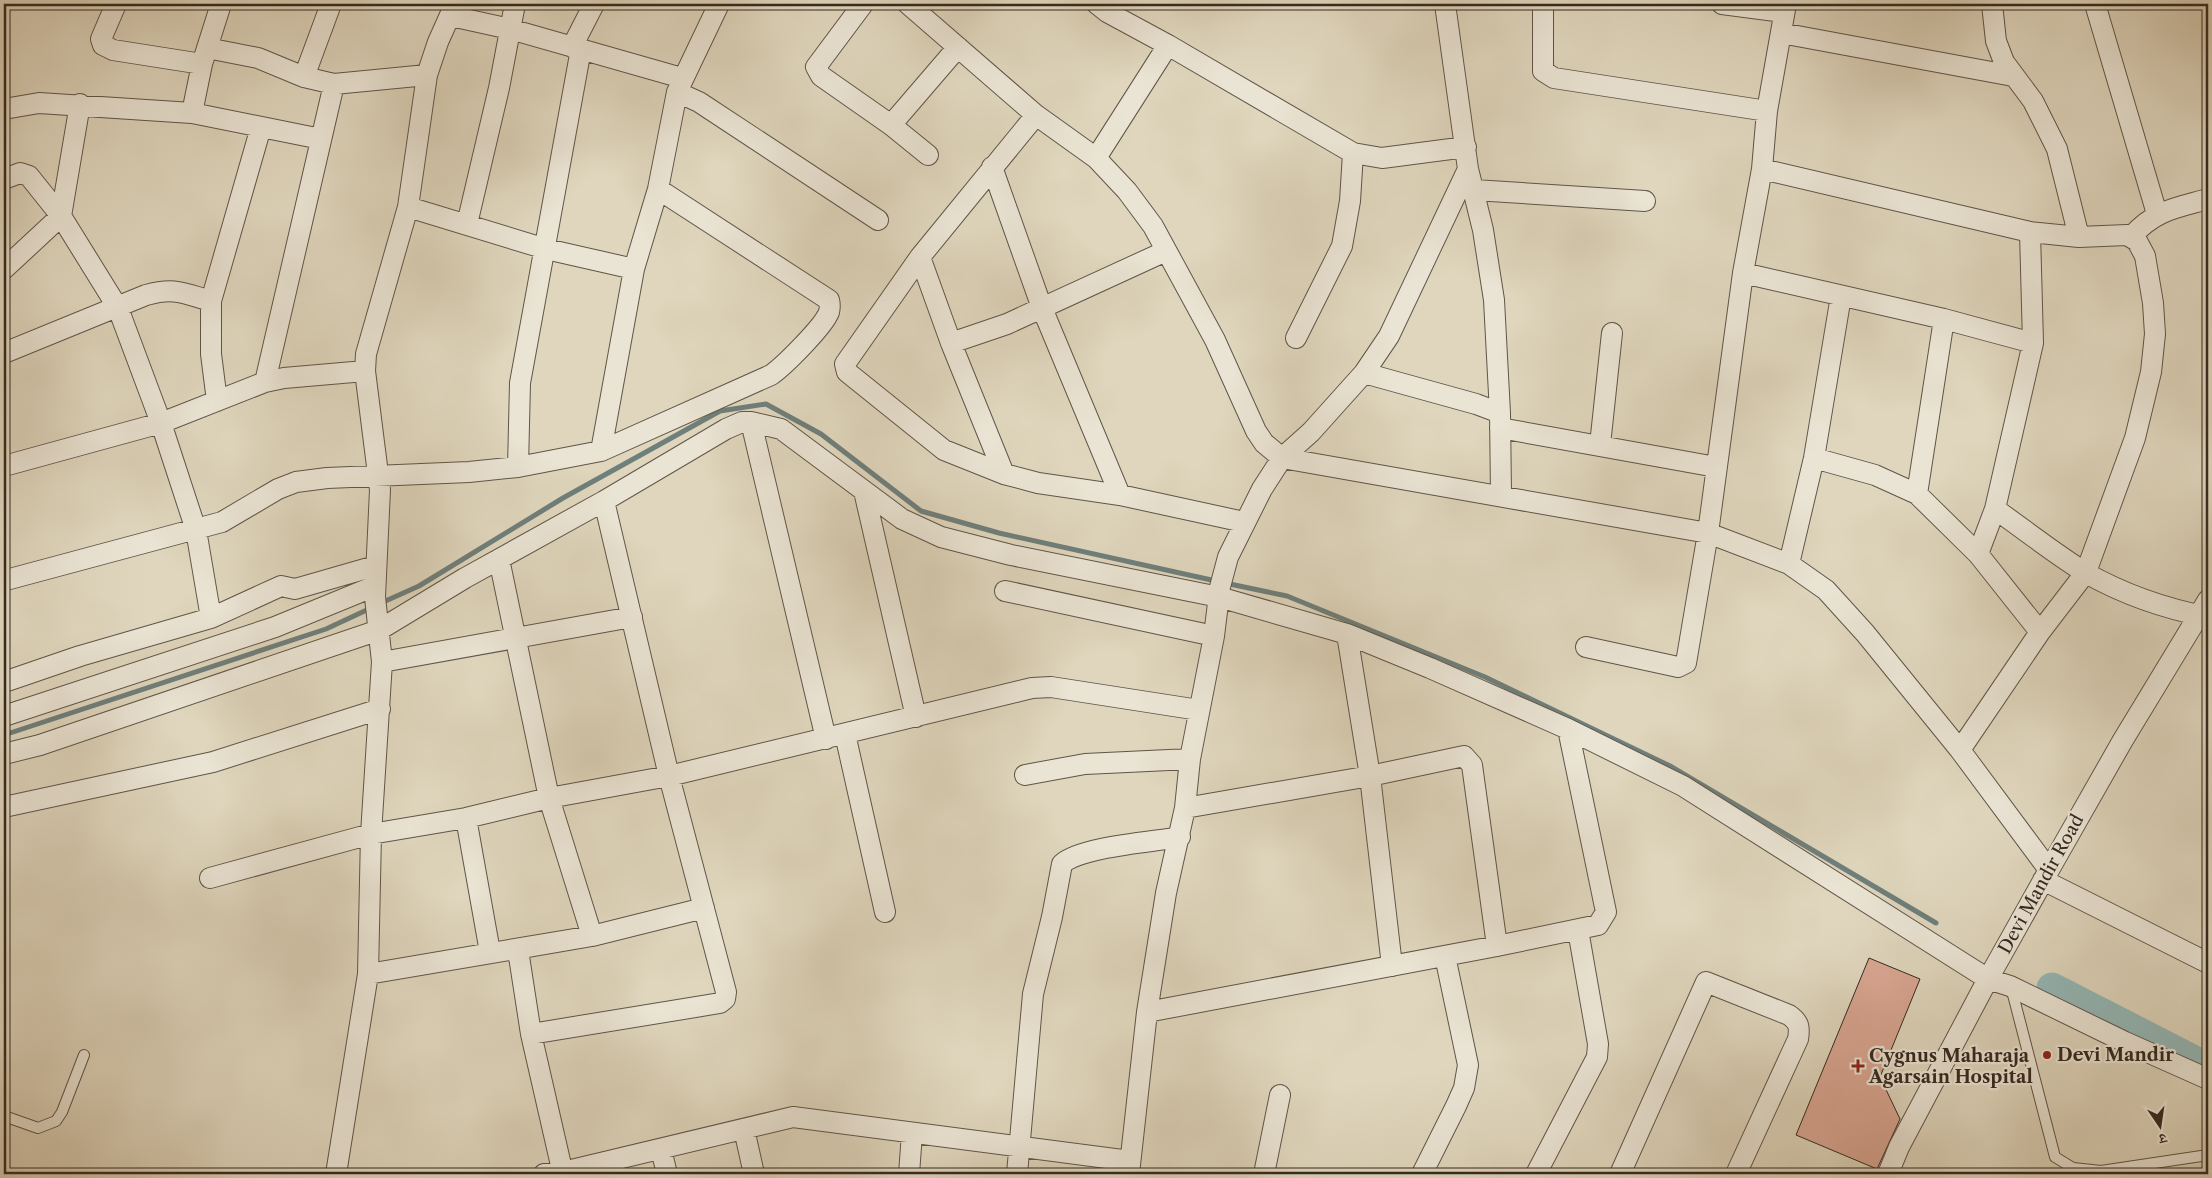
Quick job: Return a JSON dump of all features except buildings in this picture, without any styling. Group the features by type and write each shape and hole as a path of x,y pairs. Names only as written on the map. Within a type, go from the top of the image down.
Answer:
{"street":[{"path":"116,4 102,35 101,43 103,46 113,50 258,58 304,77 334,84 427,75"},
{"path":"192,113 204,56 221,4"},
{"path":"304,77 331,4"},
{"path":"466,224 499,88 515,4"},
{"path":"518,467 520,383 546,249 576,48 594,4"},
{"path":"602,451 634,269 658,189 680,85 719,4"},
{"path":"863,4 816,68 821,76 891,125 928,155"},
{"path":"908,4 1036,115 1096,158 1127,191 1153,226 1215,340 1256,431 1264,443 1282,458 1708,533 1789,564 1826,590 1865,633 1960,750 2046,875 2207,959"},
{"path":"1097,4 1107,12 1168,45 1353,153 1382,158 1466,147"},
{"path":"1445,4 1468,169 1474,190 1494,300 1500,420 1501,496"},
{"path":"1543,4 1544,71 1554,78 1767,111"},
{"path":"1586,647 1678,667 1685,665 1708,533 1743,274 1762,169 1767,111 1785,8 1722,4"},
{"path":"1992,4 1996,40 2013,76 2033,101 2057,149 2079,237"},
{"path":"2095,4 2157,214"},
{"path":"336,1174 368,974 371,834 382,662 375,591 380,505 365,371 368,340 393,263 408,206 427,75 438,42 453,10 576,48 680,85 699,102 878,220"},
{"path":"1780,33 2013,76"},
{"path":"1096,158 1168,45"},
{"path":"891,125 958,47"},
{"path":"265,382 334,84"},
{"path":"4,109 39,103 80,104 192,113 321,139"},
{"path":"4,269 61,216 80,104"},
{"path":"1036,115 920,257 845,364 847,372 944,450 1004,474 1038,483 1120,496 1244,522"},
{"path":"217,401 211,354 211,301 261,126"},
{"path":"1296,338 1342,246 1350,201 1353,153"},
{"path":"992,167 1042,308 1120,496"},
{"path":"518,950 531,1034 557,1173 793,1117 1020,1147 1130,1168 1147,1012 1166,893 1180,837 1190,759 1228,557 1262,489 1282,458 1311,432 1364,372 1389,336 1400,316 1441,222 1468,169"},
{"path":"1762,169 2030,232 2079,237 2122,234 2132,236 2141,246 2145,256 2153,303 2154,334 2151,372 2135,438 2086,572 2040,632 1960,750"},
{"path":"4,179 20,173 27,173 61,216 118,308 161,423 196,530 211,618"},
{"path":"5,579 196,530 232,517 278,489 296,482 318,479 378,477 518,467 602,451 771,375 783,366 829,312 829,300 658,189"},
{"path":"1474,190 1644,200"},
{"path":"2132,236 2149,219 2157,214 2208,199"},
{"path":"408,206 546,249 634,269"},
{"path":"1978,554 1995,509 2033,342 2034,308 2030,232"},
{"path":"951,343 1007,324 1166,251"},
{"path":"920,257 951,343 1004,474"},
{"path":"1743,274 1944,318 2033,342"},
{"path":"4,353 146,295 165,290 211,301"},
{"path":"1789,564 1814,458 1841,296"},
{"path":"1917,494 1944,318"},
{"path":"1600,445 1612,333"},
{"path":"4,466 161,423 265,382 291,377 365,371"},
{"path":"1364,372 1500,420 1600,445 1716,467"},
{"path":"4,754 49,742 378,623 604,501 726,429 742,422 751,422 781,429 902,519 932,533 964,544 1049,563 1220,592 1347,634 1430,668 1568,729 1683,786 1988,979 2010,986 2125,1042 2208,1079"},
{"path":"751,422 835,737 885,912"},
{"path":"1814,458 1874,475 1917,494 1978,554 2040,632"},
{"path":"864,491 916,717"},
{"path":"531,1034 720,1003 725,999 726,992 669,776 604,501"},
{"path":"1995,509 2086,572 2137,596 2205,611"},
{"path":"499,559 549,798 592,936"},
{"path":"4,682 80,656 211,618 281,586 295,589 376,566"},
{"path":"4,716 275,627 375,591"},
{"path":"1005,591 1214,636"},
{"name":"Devi Mandir Road","path":"1888,1174 1899,1147 1988,979 2046,875 2123,740 2205,611"},
{"path":"382,662 516,640 632,617"},
{"path":"1347,634 1370,776 1392,966"},
{"path":"210,878 371,834 466,818 549,798 669,776 1032,688 1051,687 1199,710"},
{"path":"4,807 213,762 380,709"},
{"path":"1147,1012 1598,925 1606,912 1568,729"},
{"path":"1185,808 1370,776 1464,756 1470,760 1497,946"},
{"path":"1025,775 1085,764 1190,759"},
{"path":"466,818 490,952"},
{"path":"1017,1174 1033,994 1052,918 1062,864 1067,859 1086,852 1180,837"},
{"path":"368,974 592,936 704,908"},
{"path":"1536,1174 1591,1073 1597,1058 1598,1044 1578,930"},
{"path":"1422,1174 1464,1088 1468,1065 1445,956"},
{"path":"1620,1174 1706,982 1789,1015 1796,1020 1800,1029 1798,1039 1736,1174"},
{"path":"1264,1174 1280,1095"},
{"path":"744,1129 754,1174"},
{"path":"909,1174 912,1133"},
{"path":"661,1149 667,1174"}],"lane":[{"path":"2010,986 2055,1157 2073,1168 2101,1171 2208,1156"},
{"path":"4,1116 38,1128 56,1121 62,1112 84,1055"}],"waterway":[{"path":"381,603 419,586 563,498 720,411 766,404 821,434 921,511 999,533 1216,581"},
{"path":"1225,583 1287,596 1485,677 1670,766 1936,923"},
{"path":"4,735 326,629 371,608"},
{"path":"2052,988 2208,1068"}],"place":[{"name":"Devi Mandir","path":"2047,1055"},
{"name":"Cygnus Maharaja Agarsain Hospital","path":"1858,1066"}]}
